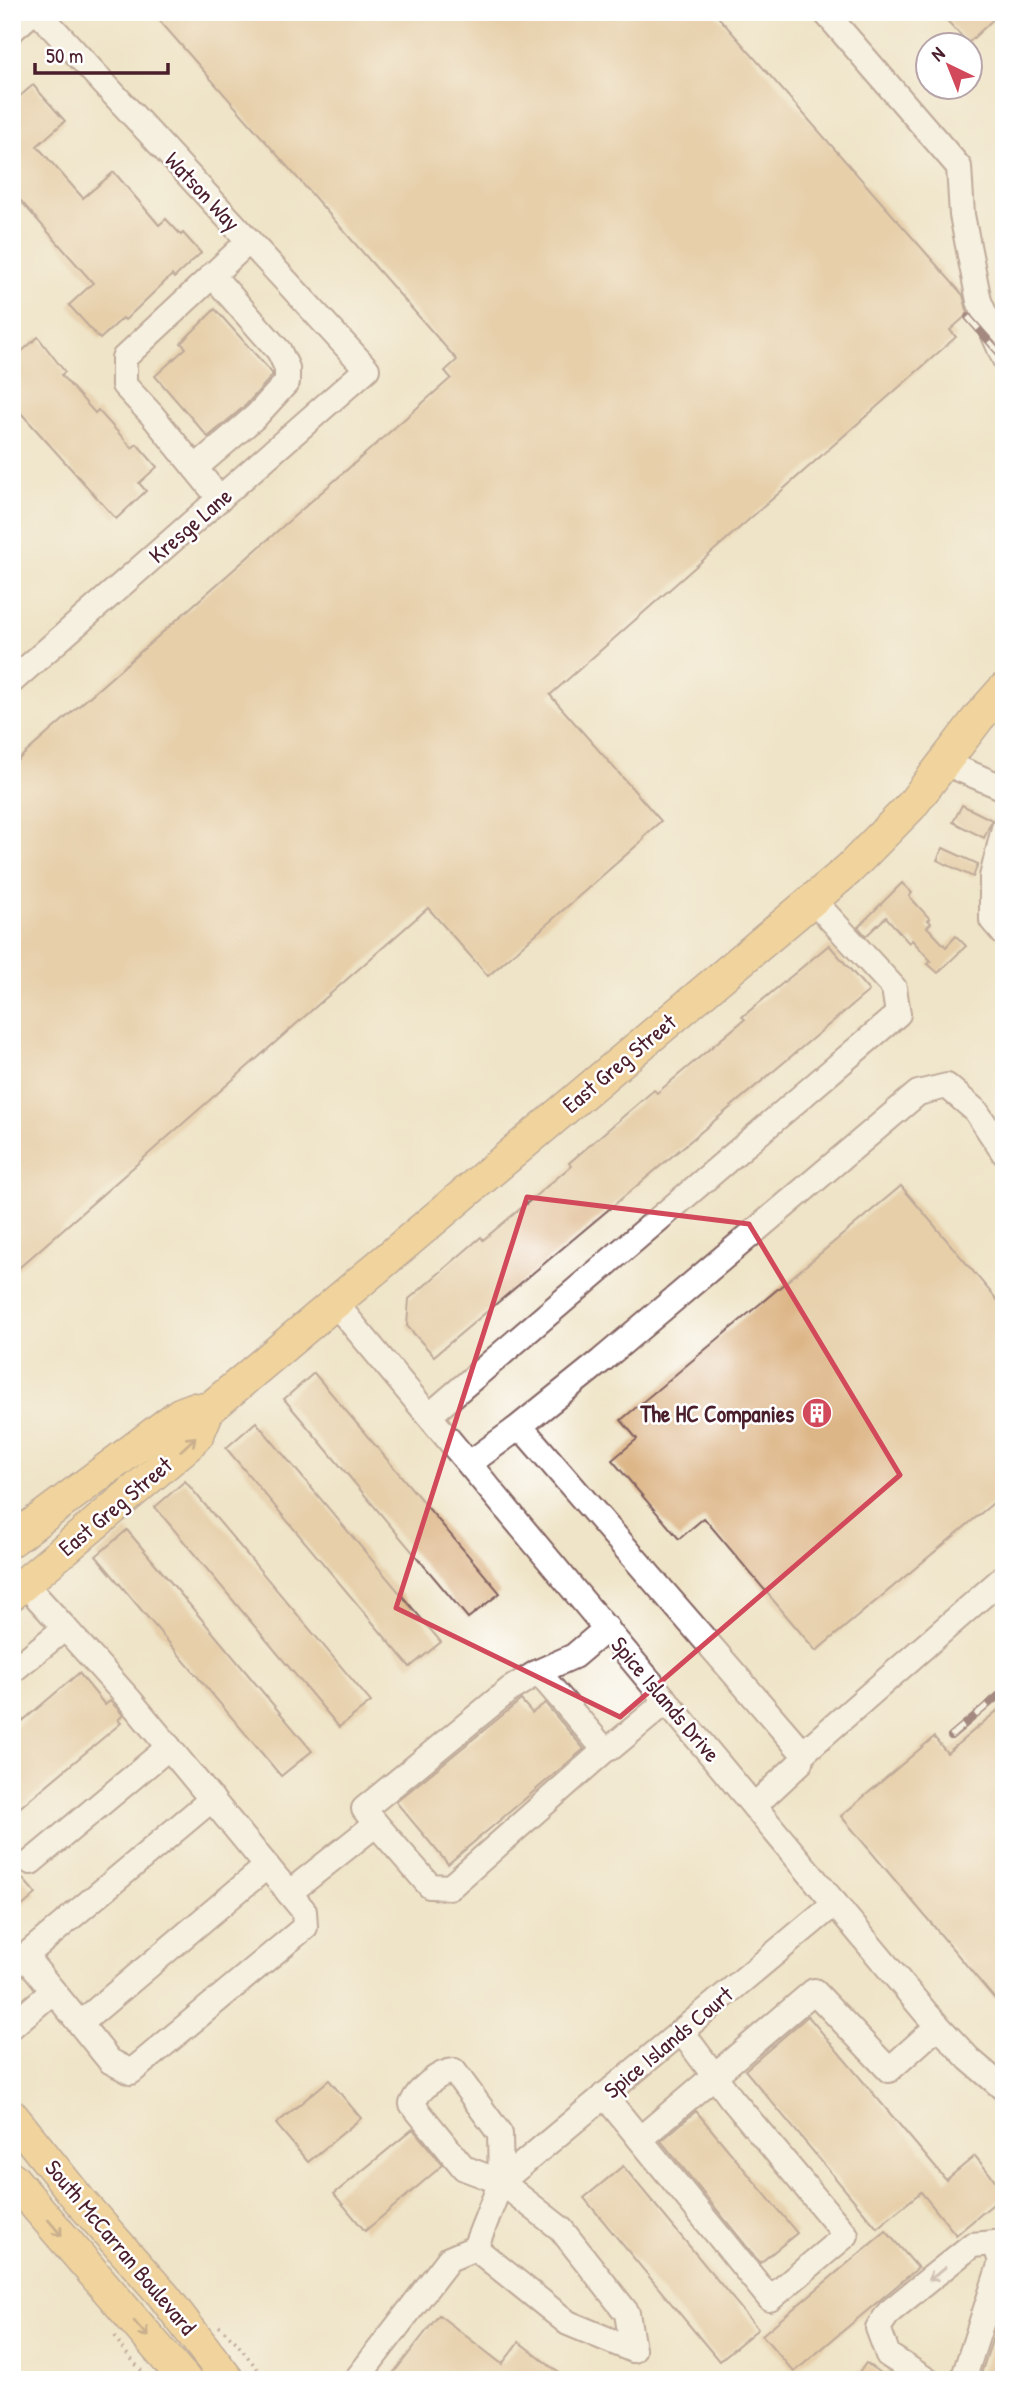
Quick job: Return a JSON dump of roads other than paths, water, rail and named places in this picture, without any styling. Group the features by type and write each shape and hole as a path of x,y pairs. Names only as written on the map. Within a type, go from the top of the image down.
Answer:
{"main road":[{"name":"East Greg Street","path":"18,1589 188,1445 198,1434 208,1410 848,870 911,806 979,717 1004,690"},
{"name":"East Greg Street","path":"12,1541 180,1414 192,1409 208,1410"},
{"path":"18,1589 27,1557 81,1508 114,1463"},
{"name":"South McCarran Boulevard","path":"12,2116 80,2201 163,2295 228,2380"},
{"name":"South McCarran Boulevard","path":"12,2178 185,2380"}],"street":[{"path":"12,30 35,12"},
{"name":"Watson Way","path":"35,12 368,369"},
{"path":"825,12 959,167 962,215 979,301 1004,358"},
{"path":"220,499 124,385 124,358 249,241"},
{"path":"195,468 256,416 287,382 287,368 279,351 212,275"},
{"name":"Kresge Lane","path":"12,681 368,369"},
{"path":"945,763 1004,788"},
{"path":"1004,828 992,877 992,920 1004,934"},
{"path":"430,1415 898,1014 894,988 813,900"},
{"path":"470,1463 611,1352 918,1093 947,1086 976,1111 1004,1153"},
{"name":"Spice Islands Drive","path":"335,1303 938,2026 969,2059 1004,2089"},
{"path":"515,1430 526,1433 803,1753"},
{"path":"754,1805 801,1762 803,1753 1004,1577"},
{"path":"18,1589 65,1628 169,1747 212,1799 304,1911 305,1927 131,2072 110,2061 53,1992 19,1961 212,1799"},
{"path":"12,1671 65,1628"},
{"path":"607,1628 574,1656 538,1672 509,1690 363,1809 430,1886 450,1887 605,1750 667,1701"},
{"path":"538,1672 605,1750"},
{"path":"31,1862 169,1747"},
{"path":"289,1893 376,1824"},
{"path":"81,2023 267,1866"},
{"name":"Spice Islands Court","path":"501,2182 835,1903"},
{"path":"640,2139 814,1991 888,2070 938,2026"},
{"path":"12,2026 53,1992"},
{"path":"604,2095 771,2298 846,2235 681,2031"},
{"path":"356,2380 449,2259 475,2248 501,2182 562,2229 626,2313 633,2350 568,2323 475,2248"},
{"path":"928,2380 888,2356 878,2328 890,2312 972,2245 999,2236 1001,2262 963,2380"}],"railway":[{"path":"968,317 1004,358"},
{"path":"951,1736 1004,1691"}],"place":[{"name":"The HC Companies","path":"817,1413"}]}
